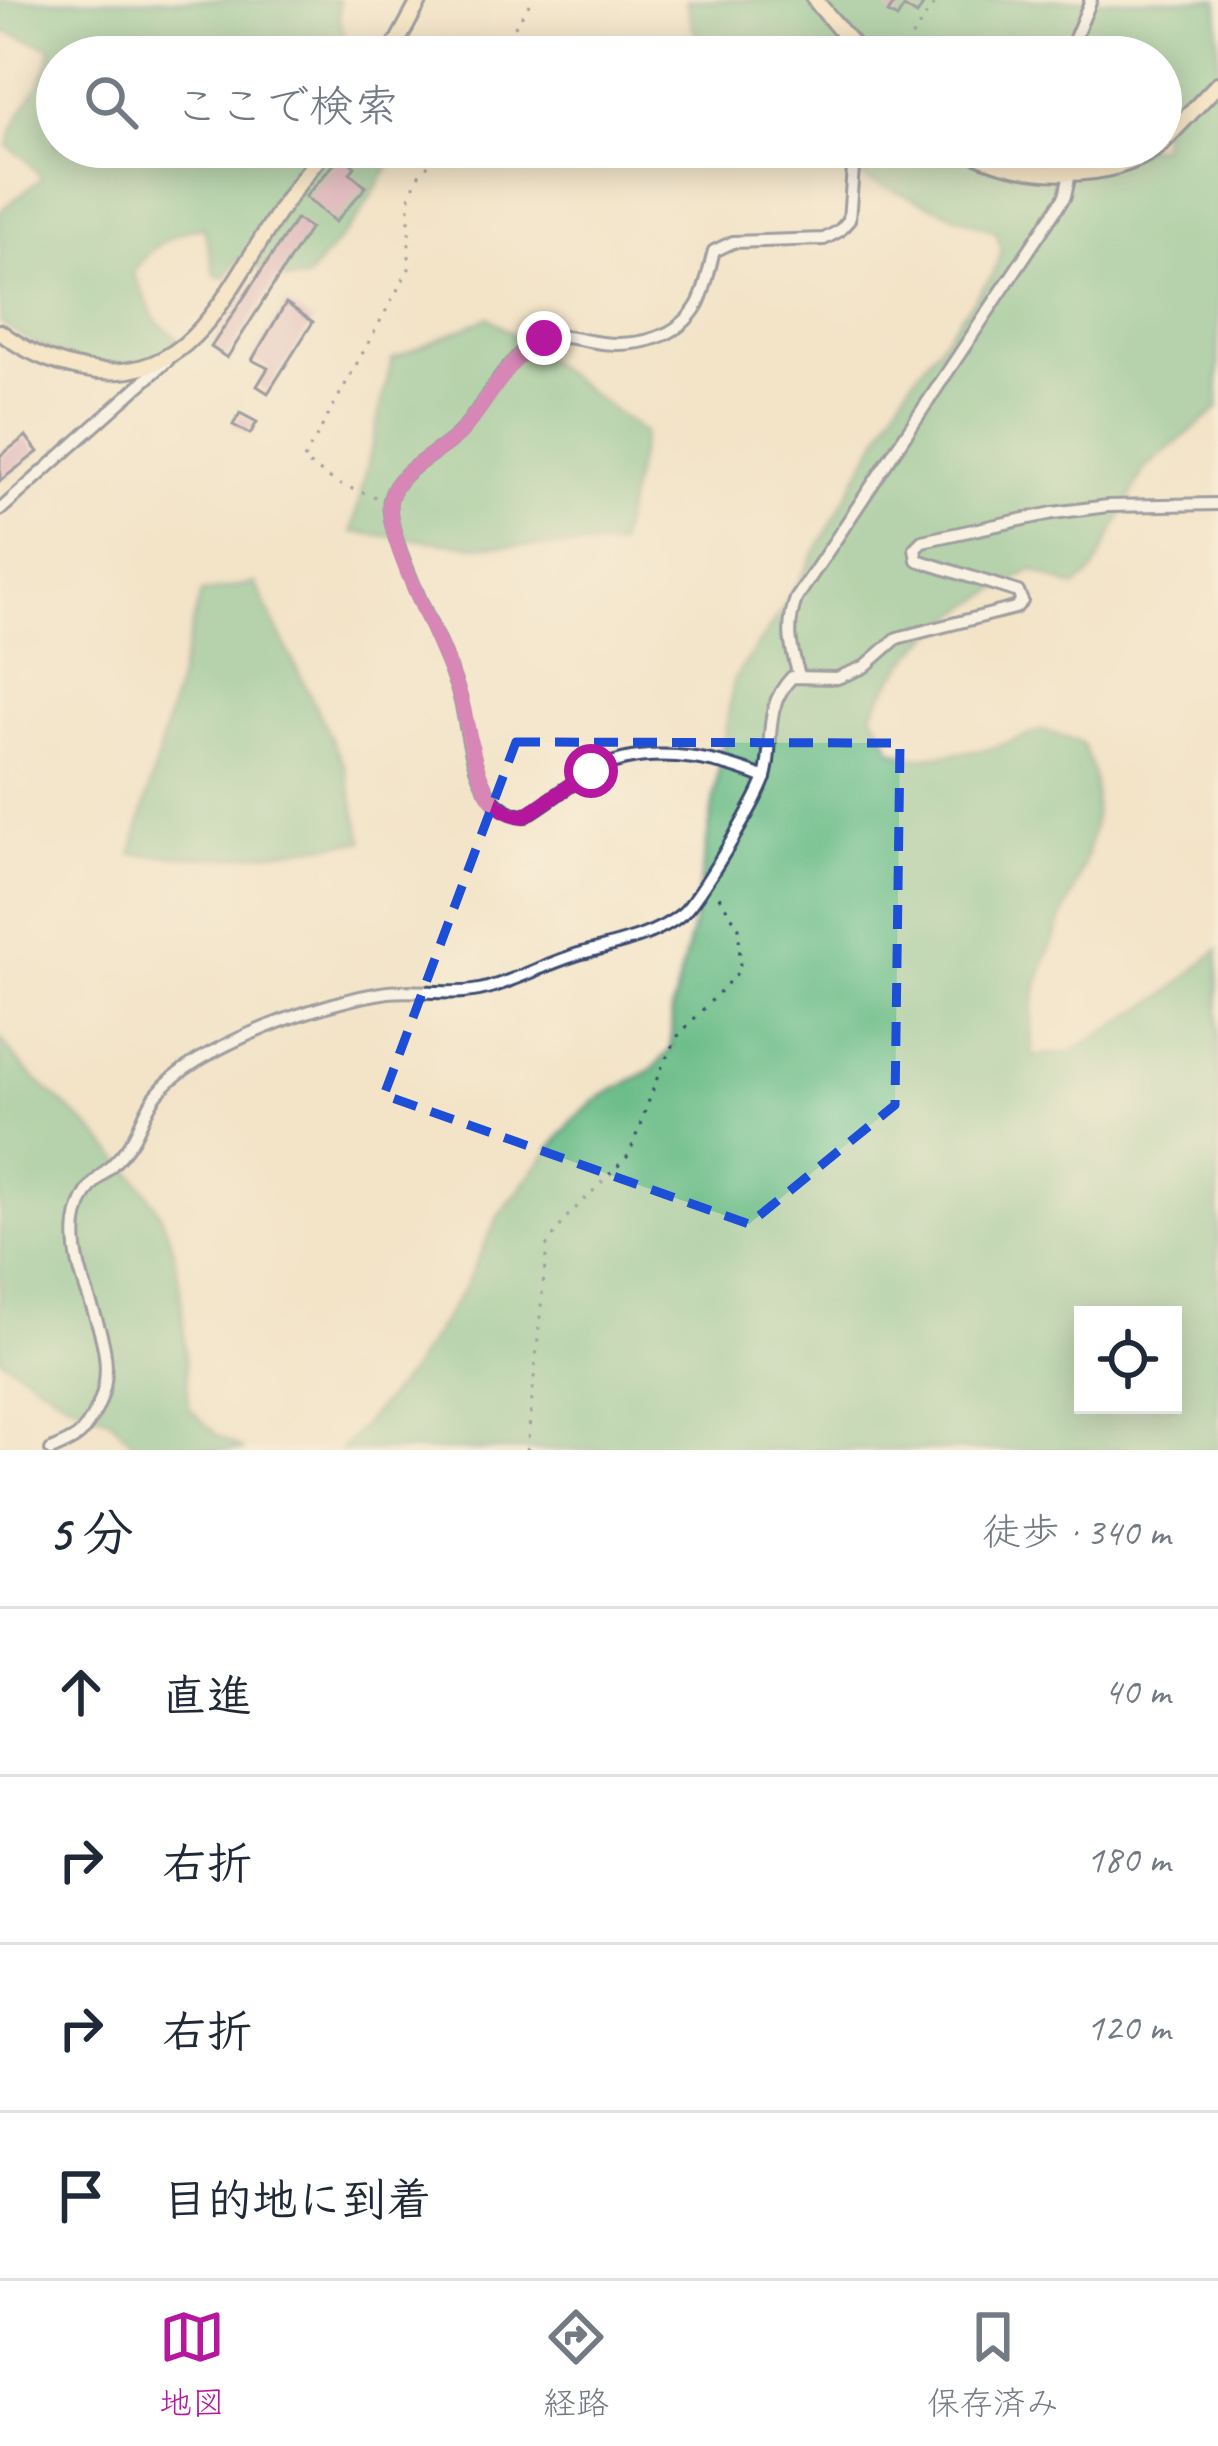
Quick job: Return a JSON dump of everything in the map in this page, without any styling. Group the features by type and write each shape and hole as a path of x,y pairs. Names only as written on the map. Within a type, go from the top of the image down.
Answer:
{"street":[{"path":"400,36 420,0"},
{"path":"815,0 845,36"},
{"path":"1076,36 1091,0"},
{"path":"1182,122 1218,84"},
{"path":"0,510 201,331 310,168"},
{"path":"765,778 674,755 633,758 591,771 525,816 500,808 490,798 471,752 460,697 397,539 389,502 398,483 459,434 526,347 544,338 647,343 680,326 698,304 714,251 733,242 824,239 839,231 849,220 853,168"},
{"path":"1011,168 1100,168"},
{"path":"799,675 789,636 796,598 1065,196 1072,168"},
{"path":"0,332 40,357 94,370 137,370 180,350"},
{"path":"51,1450 81,1435 100,1398 106,1364 102,1330 80,1270 75,1235 80,1201 96,1177 130,1145 159,1091 204,1059 294,1016 389,992 474,991 653,929 682,913 708,878 765,778 767,734 784,685 799,675 837,678 864,667 897,638 1016,608 1022,601 1018,592 917,560 915,548 922,541 1052,512 1218,504"}],"path":[{"path":"509,36 532,0"},
{"path":"912,36 937,0"},
{"path":"389,502 341,485 303,461 409,269 409,200 425,168"},
{"path":"527,1450 548,1245 567,1217 629,1156 659,1072 678,1036 740,970 739,928 708,878"}],"highlighted area":[{"path":"516,742 900,743 895,1105 749,1224 384,1095"}],"green space":[{"path":"0,0 339,0 344,36 36,36 36,42 0,30"},
{"path":"686,0 1218,0 1218,409 1145,468 1093,572 1075,588 1033,570 983,598 922,644 872,712 892,750 915,758 990,749 1043,730 1082,743 1093,774 1091,837 1036,991 1033,1056 1071,1052 1167,994 1218,950 1218,1450 341,1450 408,1374 463,1290 498,1217 573,1120 599,1098 653,1069 671,1049 672,1009 693,926 734,679 789,600 906,388 993,275 1002,250 996,232 839,168 1182,168 1182,36 697,36"},
{"path":"36,88 36,168 388,168 357,219 306,279 288,280 237,260 224,278 215,275 204,227 173,236 154,248 133,273 156,321 179,340 161,355 139,363 90,362 40,345 0,322 0,211 42,178 8,146"},
{"path":"489,317 644,433 618,546 473,546 352,532 392,359"},
{"path":"255,583 344,765 363,841 224,858 132,854 201,593"},
{"path":"0,1037 34,1077 115,1154 155,1205 176,1262 190,1409 218,1436 244,1450 140,1450 111,1419 63,1399 0,1358"}],"building":[{"path":"892,0 926,0 917,15 904,7 897,18 888,13"},
{"path":"331,168 354,168 350,173 366,187 335,222 305,197"},
{"path":"296,219 310,228 227,358 211,347"},
{"path":"286,303 313,322 268,393 257,386 268,368 252,360"},
{"path":"240,413 257,422 250,434 233,425"},
{"path":"26,436 38,452 0,481 0,456"}],"route":[{"path":"544,338 526,347 459,434 398,483 389,502 397,539 460,697 471,752 490,798 513,815 525,816 591,771"}]}
